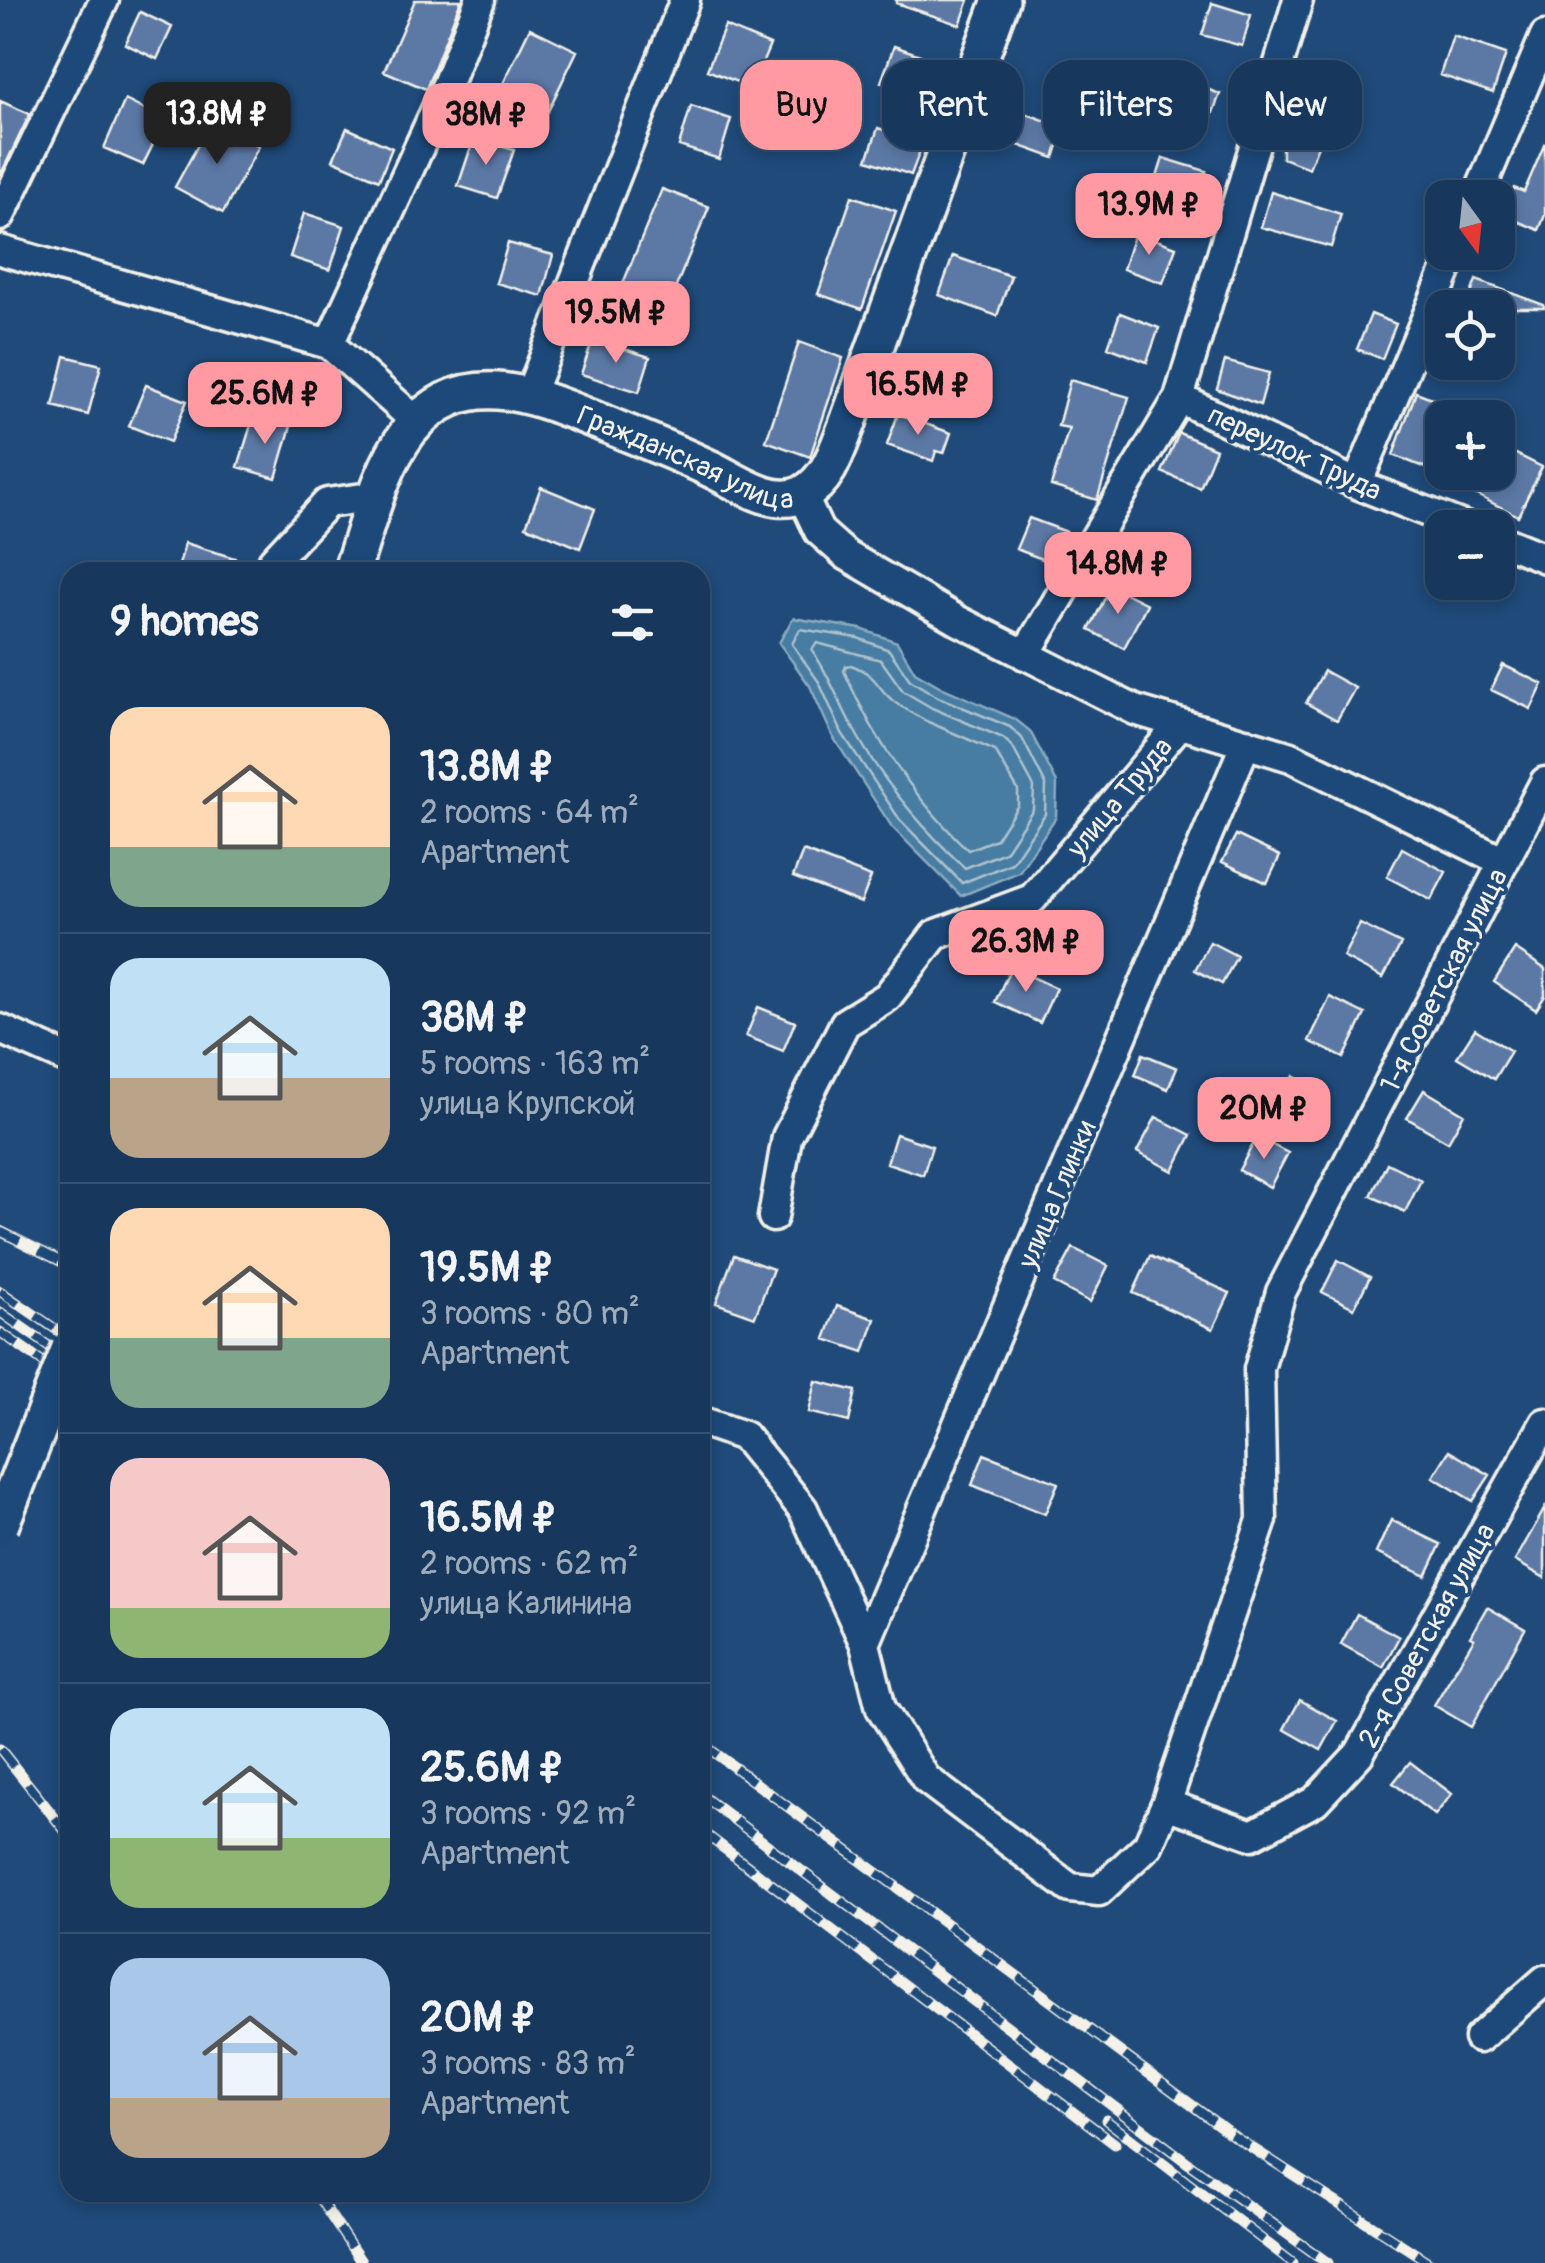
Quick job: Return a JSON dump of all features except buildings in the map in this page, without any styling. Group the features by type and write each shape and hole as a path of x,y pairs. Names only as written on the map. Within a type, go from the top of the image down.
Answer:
{"main road":[{"path":"802,495 828,470 848,425 1001,0"},
{"name":"Гражданская улица","path":"417,422 450,400 470,394 500,390 530,394 690,458 769,497 786,499 802,495"},
{"path":"355,562 396,452 417,422"},
{"path":"0,1526 60,1373"}],"street":[{"path":"0,216 104,0"},
{"path":"328,344 442,97 480,0"},
{"path":"530,394 685,0"},
{"path":"1025,655 1179,398 1298,0"},
{"path":"1485,180 1545,36"},
{"path":"0,250 328,344 417,422"},
{"path":"1358,484 1447,270"},
{"name":"переулок Труда","path":"1179,398 1358,484 1425,511"},
{"name":"Гражданская улица","path":"802,495 819,530 846,555 1025,655 1135,710 1291,756 1504,862"},
{"path":"273,562 327,503 378,496"},
{"path":"1515,546 1545,558"},
{"name":"улица Труда","path":"773,1218 788,1136 845,1022 887,997 935,935 1032,899 1180,724"},
{"name":"улица Глинки","path":"865,1644 1246,744"},
{"name":"1-я Советская улица","path":"865,1644 880,1708 926,1779 1070,1888 1099,1891 1148,1845 1166,1804 1262,1520 1259,1369 1281,1292 1545,782"},
{"path":"0,1029 60,1056"},
{"name":"2-я Советская улица","path":"1166,1804 1252,1834 1315,1800 1359,1754 1545,1423"},
{"path":"710,1424 744,1436 803,1509 865,1644"},
{"path":"1479,2038 1545,1980"}],"water":[{"path":"793,618 861,629 897,642 915,672 1015,719 1030,731 1057,783 1056,817 1019,872 961,896 892,827 833,737 810,686 779,643"}],"railway":[{"path":"0,1231 60,1261"},
{"path":"0,1291 60,1332"},
{"path":"0,1312 60,1354"},
{"path":"0,1332 60,1374"},
{"path":"0,1749 60,1824"},
{"path":"710,1749 1235,2137 1430,2263"},
{"path":"710,1802 1192,2166 1328,2263"},
{"path":"710,1838 1115,2144"},
{"path":"1106,2120 1293,2263"},
{"path":"322,2202 362,2263"}]}
